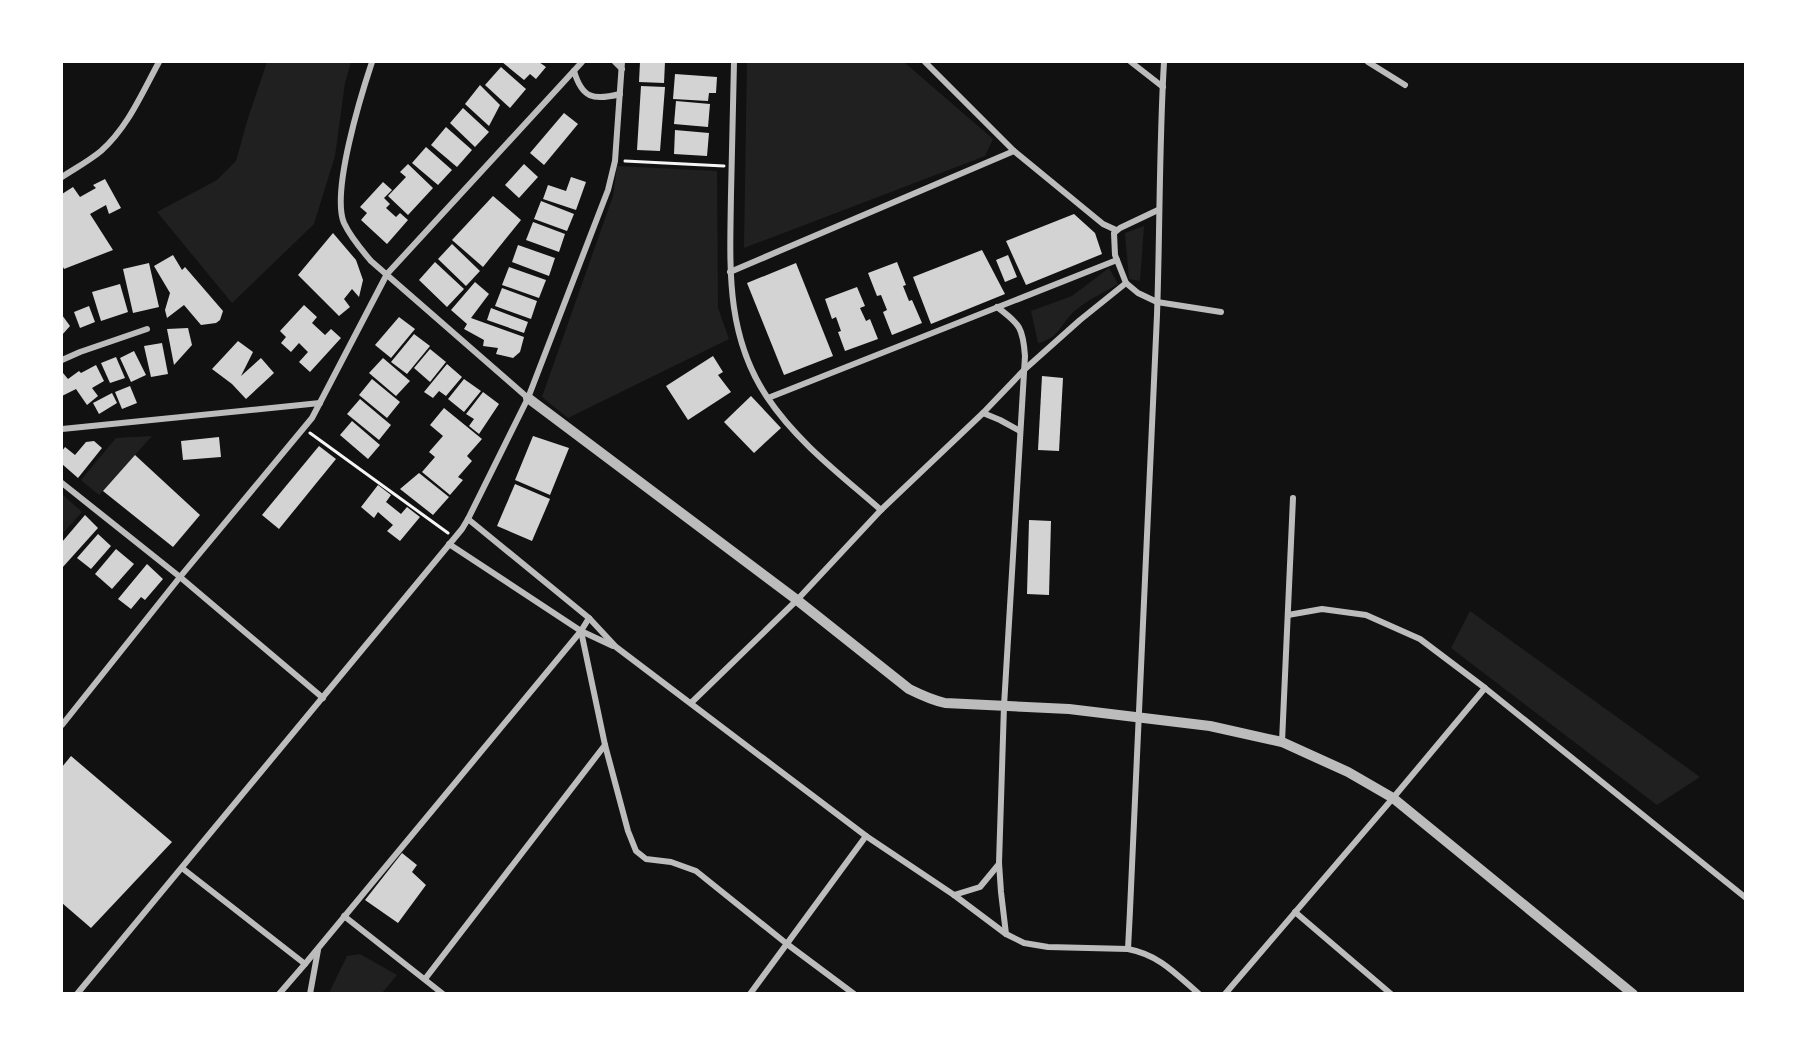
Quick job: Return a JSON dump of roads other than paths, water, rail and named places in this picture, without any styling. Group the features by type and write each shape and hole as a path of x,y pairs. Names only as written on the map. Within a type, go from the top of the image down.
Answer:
{"street":[{"path":"62,177 93,157 116,136 136,106 159,62"},
{"path":"372,62 359,99 342,179 342,214 357,246 371,261 528,398 797,600 909,689 945,703 1069,709 1210,726 1282,742 1348,772 1394,798 1633,993"},
{"path":"62,725 180,577 303,429 320,403 387,274 582,62"},
{"path":"615,62 622,69"},
{"path":"77,993 323,698 468,519 528,398 608,190 615,161 622,62"},
{"path":"734,62 730,272 734,310 748,362 768,398 802,440 881,510"},
{"path":"925,62 1014,151 1103,224 1116,230"},
{"path":"1131,62 1162,87"},
{"path":"1128,949 1157,302 1164,62"},
{"path":"1368,62 1405,85"},
{"path":"573,71 582,89 589,95 598,97 620,94"},
{"path":"730,272 1014,151"},
{"path":"1158,210 1114,233 1117,260 1126,283 1138,293 1157,302 1221,312"},
{"path":"768,398 1117,260"},
{"path":"691,703 797,600 881,510 983,413 1025,369 1126,283"},
{"path":"997,307 1017,322 1024,347 1025,369 1004,706 999,863 1006,934"},
{"path":"62,360 147,328"},
{"path":"62,429 320,403"},
{"path":"983,413 1020,431"},
{"path":"62,483 180,577 323,698"},
{"path":"1282,742 1293,498"},
{"path":"468,519 589,618 616,647 866,836 1006,934 1024,944 1139,951 1160,960 1198,993"},
{"path":"449,544 581,631 616,647"},
{"path":"1287,615 1322,609 1366,615 1420,639 1485,688 1746,898"},
{"path":"279,993 581,631 589,618"},
{"path":"581,631 605,745 628,831 636,852 646,859 671,862 696,871 854,993"},
{"path":"1225,993 1394,798 1485,688"},
{"path":"425,979 605,745"},
{"path":"750,993 866,836"},
{"path":"954,896 980,887 999,863"},
{"path":"182,868 305,964"},
{"path":"1295,912 1391,993"},
{"path":"344,916 443,993"},
{"path":"310,993 319,947"}]}
